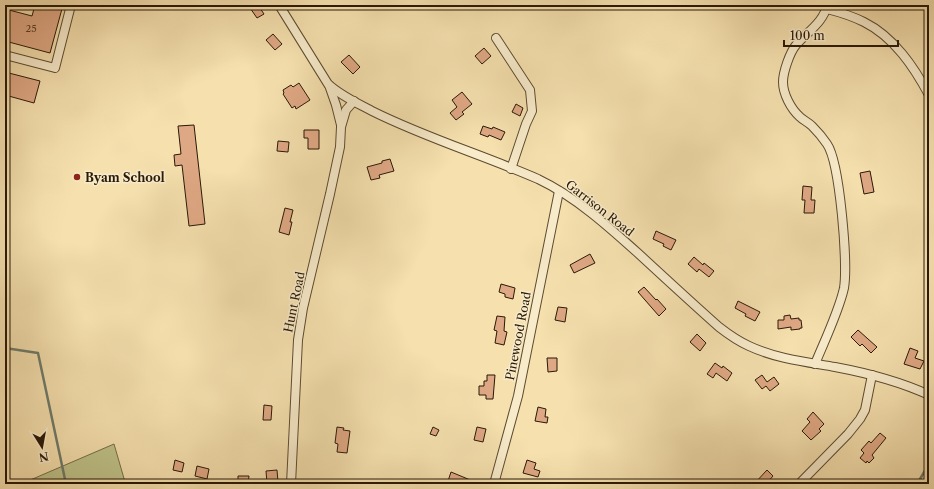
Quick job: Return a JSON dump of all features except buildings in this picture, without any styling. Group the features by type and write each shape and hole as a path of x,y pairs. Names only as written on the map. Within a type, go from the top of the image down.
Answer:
{"street":[{"path":"5,56 55,68 71,5"},
{"name":"Garrison Road","path":"279,5 328,84 340,93 414,131 538,179 577,202 606,225 718,327 733,337 762,352 790,360 872,375 902,383 929,395"},
{"path":"815,364 844,288 845,266 841,206 834,161 828,146 813,126 798,116 786,98 783,82 787,64 796,46 825,14 827,7 864,22 879,30 897,48 915,72 929,95"},
{"path":"496,38 530,90 532,111 526,124 511,169"},
{"name":"Hunt Road","path":"328,84 336,106 341,127"},
{"name":"Hunt Road","path":"291,484 298,340 303,308 340,146 341,127 346,110 354,101"},
{"name":"Pinewood Road","path":"494,484 518,396 559,191"},
{"path":"799,484 848,434 860,419 866,410 872,375"}],"green space":[{"path":"114,444 125,482 123,484 21,484"}],"waterway":[{"path":"5,348 38,353 66,484"},
{"path":"917,484 929,464"}],"place":[{"name":"Byam School","path":"77,177"}]}
